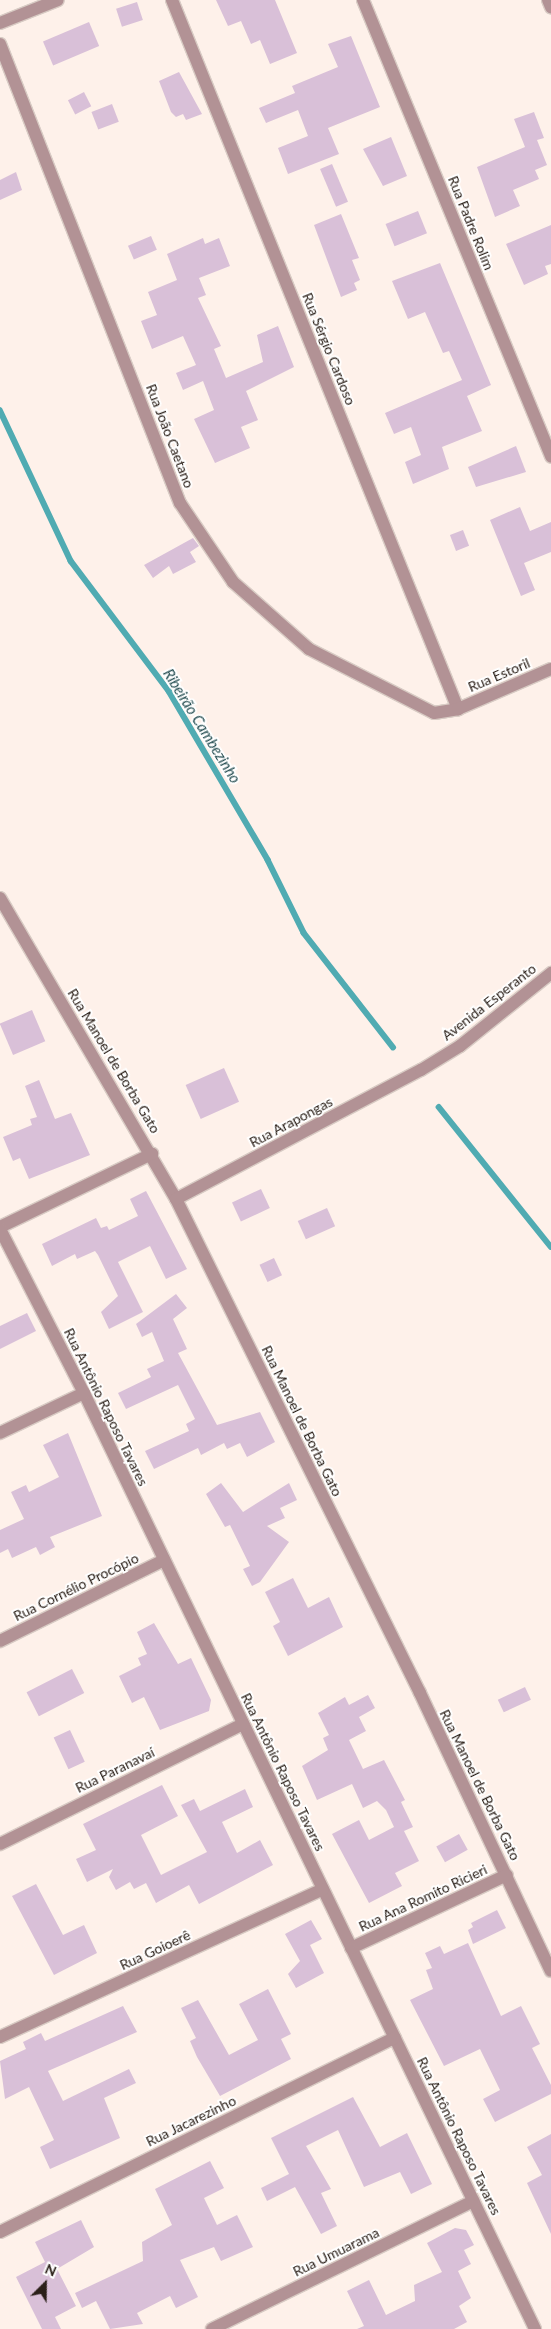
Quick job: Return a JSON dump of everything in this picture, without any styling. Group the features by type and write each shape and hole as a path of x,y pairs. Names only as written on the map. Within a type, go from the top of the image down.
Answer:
{"street":[{"path":"0,23 58,0"},
{"name":"Rua Sérgio Cardoso","path":"172,0 458,709"},
{"name":"Rua Padre Rolim","path":"363,0 551,457"},
{"path":"548,0 551,7"},
{"name":"Rua João Caetano","path":"0,44 180,503 233,582 309,649 434,713 458,709"},
{"name":"Rua Estoril","path":"458,709 551,669"},
{"name":"Rua Manoel de Borba Gato","path":"0,898 152,1154 176,1199 507,1875 551,1972"},
{"name":"Avenida Esperanto","path":"421,1070 460,1046 551,973"},
{"name":"Rua Arapongas","path":"176,1199 421,1070"},
{"path":"0,1228 152,1154"},
{"name":"Rua Antônio Raposo Tavares","path":"0,1228 84,1393 535,2329"},
{"path":"0,1433 84,1393"},
{"name":"Rua Cornélio Procópio","path":"0,1641 164,1560"},
{"name":"Rua Paranavaí","path":"0,1844 243,1724"},
{"name":"Rua Ana Romito Ricieri","path":"351,1948 507,1875"},
{"name":"Rua Goioerê","path":"0,2037 323,1889"},
{"name":"Rua Jacarezinho","path":"0,2232 394,2038"},
{"name":"Rua Umuarama","path":"212,2329 473,2201"}],"building":[{"path":"216,0 275,0 297,53 270,64 260,40 251,44 241,21 228,26"},
{"path":"137,2 143,20 122,27 116,9"},
{"path":"89,22 99,46 53,65 43,42"},
{"path":"351,36 380,107 328,128 339,154 288,174 278,148 308,136 298,110 266,123 259,108 295,93 292,86 338,67 328,44"},
{"path":"179,72 202,114 186,120 183,114 176,117 171,112 159,81"},
{"path":"84,92 91,106 75,114 68,100"},
{"path":"112,104 119,122 98,130 91,112"},
{"path":"534,112 544,138 537,140 547,165 535,170 539,179 513,190 520,206 495,217 477,167 525,147 514,119"},
{"path":"391,137 407,176 383,186 363,149"},
{"path":"332,164 348,202 336,207 320,169"},
{"path":"16,172 22,190 0,200 0,180"},
{"path":"418,211 427,233 395,246 386,224"},
{"path":"341,214 359,258 352,260 360,280 354,283 357,290 341,297 314,225"},
{"path":"551,225 551,264 545,266 548,274 524,285 506,244"},
{"path":"151,236 157,250 134,260 128,246"},
{"path":"203,238 205,244 219,238 230,266 199,278 206,295 198,298 221,346 214,349 226,378 263,362 257,335 278,326 294,367 246,391 258,420 241,427 250,448 215,463 194,419 214,410 203,381 183,390 176,373 196,365 183,336 152,349 141,321 157,315 148,292 177,280 167,254"},
{"path":"440,263 491,385 467,396 482,431 442,447 449,469 413,484 405,462 421,455 411,427 394,434 385,413 462,380 449,351 443,353 425,312 408,319 392,281"},
{"path":"516,446 526,472 476,487 468,467"},
{"path":"520,507 530,531 551,522 551,552 524,563 535,590 521,596 490,520"},
{"path":"463,530 469,546 456,551 450,535"},
{"path":"193,538 199,546 190,552 196,562 173,574 169,566 153,578 144,565"},
{"path":"32,1010 45,1041 13,1055 0,1024"},
{"path":"224,1068 239,1102 201,1119 186,1085"},
{"path":"39,1080 55,1119 71,1113 90,1155 29,1179 20,1158 13,1161 3,1137 32,1125 30,1119 37,1117 25,1086"},
{"path":"261,1189 270,1208 241,1222 232,1203"},
{"path":"146,1191 187,1269 166,1279 150,1246 118,1262 143,1312 109,1329 101,1312 118,1296 95,1251 77,1259 75,1254 52,1266 42,1244 96,1218 101,1228 107,1226 109,1230 138,1216 130,1199"},
{"path":"327,1208 335,1226 306,1239 298,1221"},
{"path":"274,1258 282,1275 268,1282 259,1265"},
{"path":"176,1294 187,1308 173,1319 187,1349 178,1353 217,1425 260,1412 275,1442 247,1457 240,1443 227,1449 224,1443 201,1455 198,1448 154,1469 145,1451 189,1431 186,1424 195,1419 178,1385 126,1409 118,1393 151,1377 147,1369 164,1361 152,1332 142,1337 136,1324"},
{"path":"27,1313 36,1331 0,1349 0,1326"},
{"path":"68,1433 102,1516 50,1537 55,1547 40,1555 36,1547 12,1558 8,1549 0,1553 0,1530 24,1519 11,1492 26,1485 29,1492 59,1477 43,1445"},
{"path":"221,1483 243,1512 289,1483 297,1500 280,1508 285,1518 267,1526 289,1542 260,1582 252,1586 243,1569 250,1566 230,1525 225,1527 206,1494"},
{"path":"293,1578 308,1608 329,1597 343,1627 288,1656 273,1626 280,1622 265,1592"},
{"path":"154,1623 178,1664 191,1658 211,1700 209,1711 160,1730 144,1697 132,1703 119,1676 141,1665 138,1658 147,1654 137,1632"},
{"path":"72,1669 84,1693 39,1716 27,1692"},
{"path":"525,1687 531,1700 504,1712 498,1700"},
{"path":"368,1695 375,1708 359,1717 366,1731 349,1740 363,1769 384,1760 405,1800 401,1802 413,1827 404,1831 419,1861 395,1873 402,1886 369,1903 332,1834 359,1820 369,1840 394,1827 386,1810 377,1801 363,1808 352,1784 317,1800 302,1766 328,1750 323,1738 329,1735 318,1713 345,1697 349,1705"},
{"path":"70,1730 85,1762 68,1769 54,1738"},
{"path":"162,1785 178,1816 141,1835 161,1875 207,1852 181,1805 194,1799 200,1811 245,1789 253,1807 222,1822 237,1853 260,1840 273,1865 199,1904 189,1885 156,1903 146,1883 134,1889 130,1882 116,1890 109,1877 113,1869 87,1882 76,1859 96,1850 83,1824"},
{"path":"459,1834 468,1850 445,1862 436,1847"},
{"path":"36,1884 63,1935 84,1925 97,1953 54,1975 12,1896"},
{"path":"497,1910 506,1928 473,1944 468,1930 473,1927 471,1923"},
{"path":"311,1920 322,1939 310,1945 324,1973 296,1988 288,1974 300,1961 285,1934"},
{"path":"468,1943 501,2016 521,2006 540,2044 532,2048 551,2085 551,2094 495,2122 483,2099 500,2090 480,2049 444,2066 410,2000 433,1989 426,1970 432,1968 425,1953 440,1946 444,1954"},
{"path":"268,1989 291,2034 281,2039 291,2059 220,2096 197,2057 190,2041 196,2038 181,2008 198,2000 229,2055 258,2040 239,2004"},
{"path":"123,2006 137,2032 48,2071 63,2101 129,2069 136,2083 104,2098 120,2138 50,2169 40,2147 54,2140 29,2087 5,2099 0,2061 26,2049 23,2042 41,2033 45,2041"},
{"path":"353,2097 380,2147 407,2133 432,2184 411,2194 400,2172 364,2187 338,2130 306,2146 331,2189 321,2193 337,2226 321,2234 295,2187 267,2201 261,2188 289,2174 271,2138"},
{"path":"551,2134 551,2234 527,2183 542,2175 527,2147"},
{"path":"210,2161 224,2188 204,2198 217,2225 237,2215 253,2247 221,2261 214,2247 180,2260 198,2297 176,2308 170,2296 137,2313 143,2324 110,2329 96,2301 82,2308 75,2293 143,2261 142,2242 172,2225 155,2189"},
{"path":"81,2220 94,2247 57,2269 76,2306 55,2317 61,2329 42,2329 16,2277 45,2262 35,2242"},
{"path":"455,2228 466,2230 474,2245 464,2250 471,2264 458,2271 471,2298 459,2306 467,2322 454,2329 357,2329 364,2326 347,2291 369,2280 386,2315 415,2301 414,2285 442,2272 427,2243"}],"waterway":[{"name":"Ribeirão Cambezinho","path":"0,410 71,561 169,691 268,860 304,933 393,1047"},
{"name":"Ribeirão Cambezinho","path":"439,1107 551,1247"}]}
